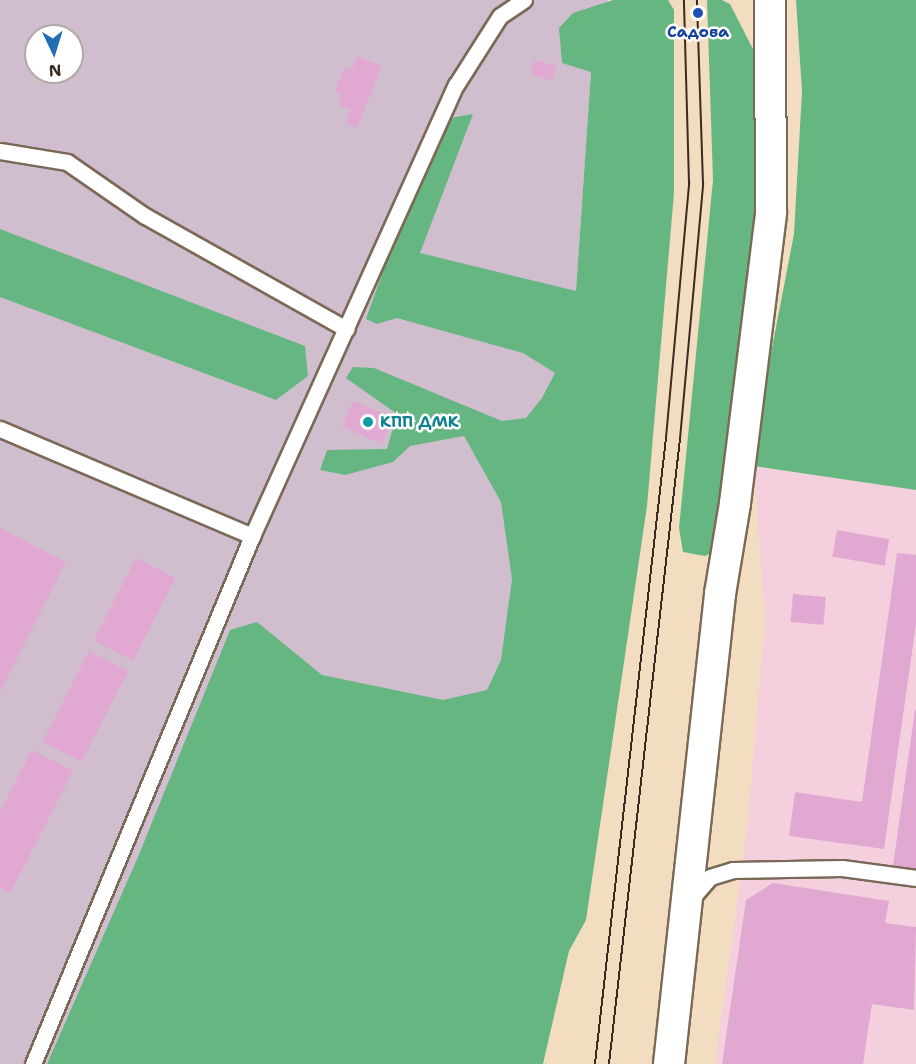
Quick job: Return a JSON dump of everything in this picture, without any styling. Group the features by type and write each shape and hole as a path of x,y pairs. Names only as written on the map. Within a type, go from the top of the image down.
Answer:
{"street":[{"path":"669,1064 720,594 735,503 771,212 770,0"}],"lane":[{"path":"33,1064 252,536 456,85 500,16 524,0"},
{"path":"0,151 67,162 145,216 346,329"},
{"path":"0,429 252,536"},
{"path":"686,906 711,877 733,870 842,868 916,878"}],"shaded area":[{"path":"0,0 608,0 591,72 576,291 476,1064 0,1064"},
{"path":"754,466 916,490 916,1064 715,1064 747,830 765,622"}],"green space":[{"path":"613,0 668,0 674,10 674,193 647,506 586,920 569,951 543,1064 47,1064 138,857 230,630 257,622 322,675 443,700 487,690 501,660 512,579 501,502 464,436 410,446 393,462 345,475 320,470 327,450 387,449 397,414 346,378 353,367 374,368 502,421 526,418 542,398 555,373 523,353 397,318 377,324 366,319 392,246 450,118 473,114 420,253 576,291 591,72 562,63 559,28 573,13"},
{"path":"707,0 722,0 730,4 758,59 755,200 746,312 727,443 716,551 705,556 683,552 679,528 713,180"},
{"path":"796,0 916,0 916,490 754,466 762,400 794,234 802,91"},
{"path":"0,229 305,346 308,376 276,400 0,297"}],"building":[{"path":"357,56 382,66 357,128 346,123 351,110 338,105 342,94 335,92 345,67 352,70"},
{"path":"535,60 556,66 552,80 531,74"},
{"name":"КПП ДМК","path":"353,401 393,418 382,444 342,427"},
{"path":"0,528 66,562 0,692"},
{"path":"837,530 889,539 885,566 832,557"},
{"path":"897,553 916,555 916,624 884,849 789,836 795,792 862,802"},
{"path":"136,558 175,578 133,661 94,641"},
{"path":"793,594 826,597 823,625 791,622"},
{"path":"89,651 128,671 82,762 43,742"},
{"path":"916,710 916,870 893,866"},
{"path":"32,750 73,771 10,893 0,888 0,812"},
{"path":"773,883 889,901 885,923 916,927 914,1010 872,1004 863,1064 722,1064 746,900"}],"tram line":[{"path":"595,1064 666,438 689,183 684,0"},
{"path":"609,1064 680,439 703,184 697,0"}],"place":[{"name":"Садова","path":"698,13"},
{"name":"КПП ДМК","path":"368,422"}]}
